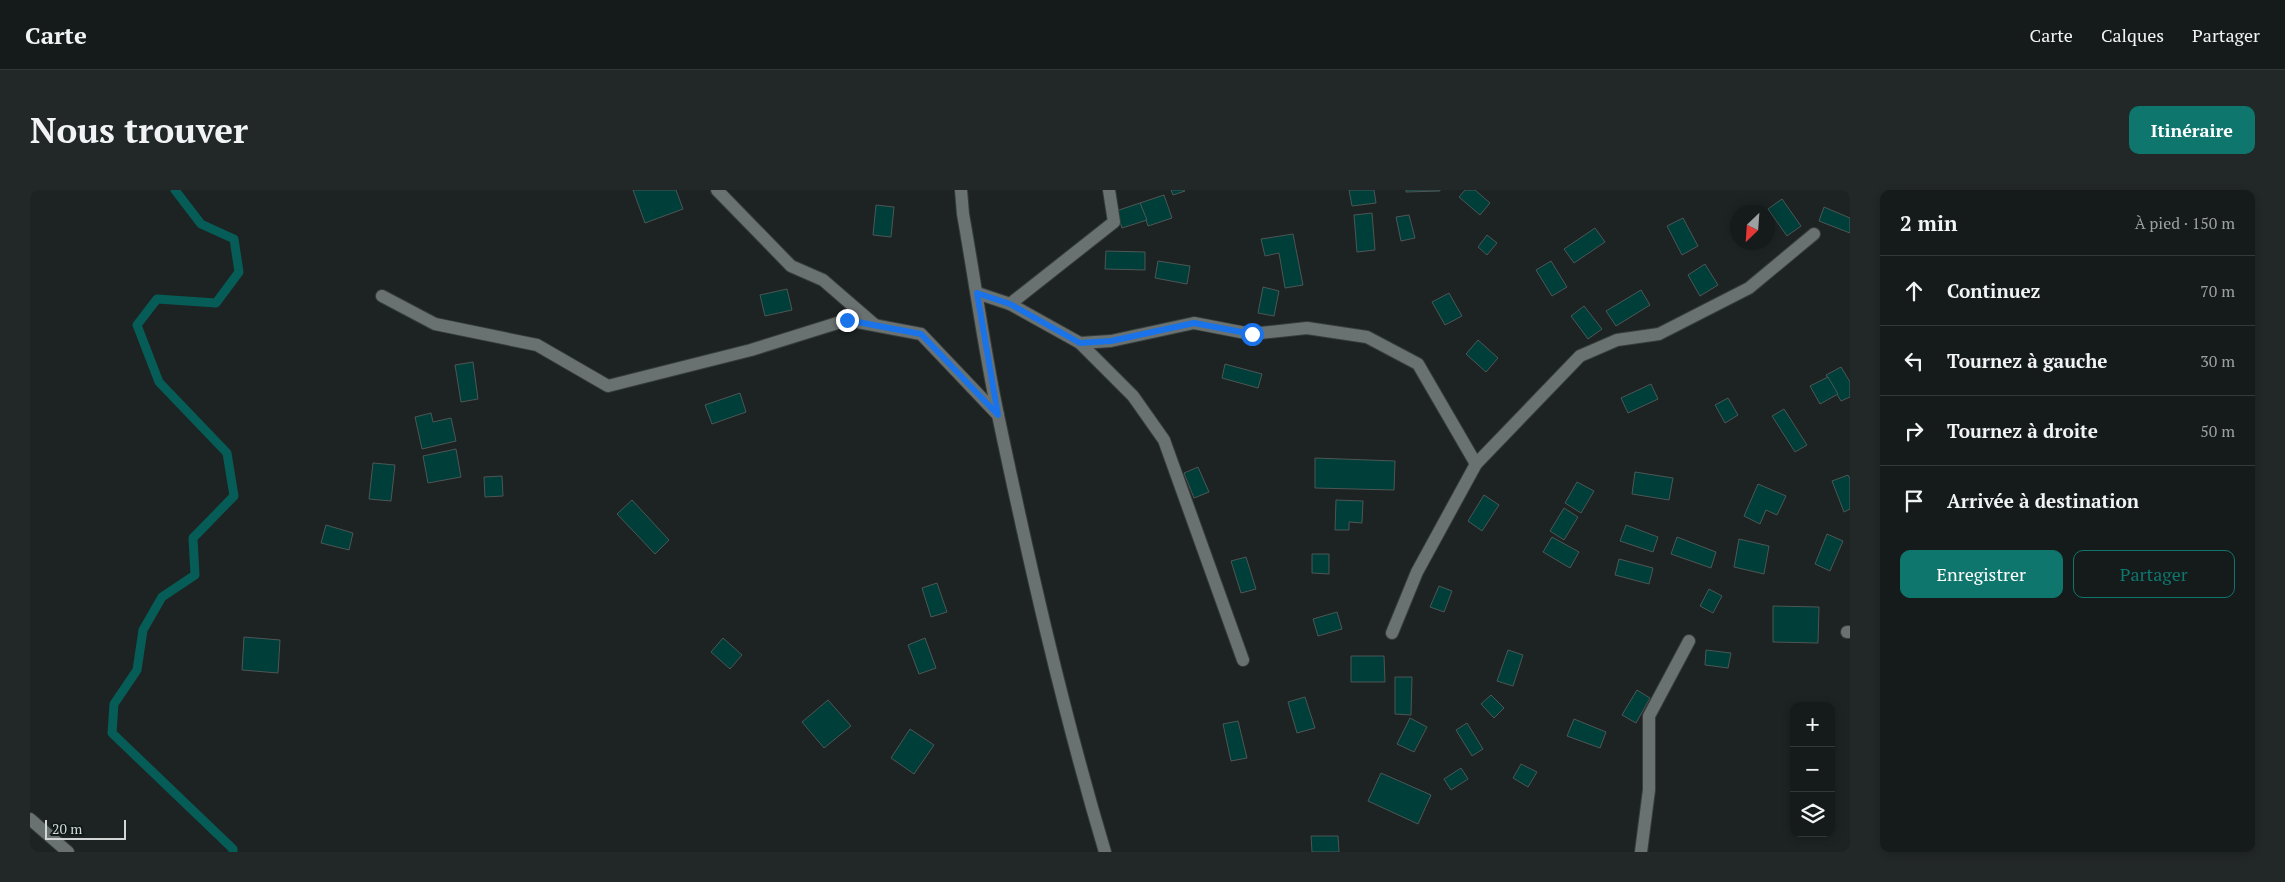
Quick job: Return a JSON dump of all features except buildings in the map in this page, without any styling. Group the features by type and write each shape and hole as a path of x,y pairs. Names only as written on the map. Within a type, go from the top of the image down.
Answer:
{"main road":[{"path":"717,190 791,266 823,280 876,326"},
{"path":"961,190 963,214 998,415 1042,622 1081,772 1105,852"},
{"path":"1010,304 1114,222 1109,190"},
{"path":"1392,633 1417,572 1476,464 1580,356 1617,340 1658,334 1749,288 1814,234"},
{"path":"977,293 1010,304 1080,343 1133,396 1164,440 1243,660"},
{"path":"382,296 435,324 537,345 608,386 751,350 847,320 921,334 998,415"},
{"path":"1080,343 1111,341 1194,323 1252,334 1307,328 1367,337 1418,364 1476,464"},
{"path":"1642,852 1648,790 1649,716 1690,641"},
{"path":"30,819 68,852"}],"waterway":[{"path":"175,190 201,224 234,239 239,272 216,303 157,299 137,325 159,382 227,453 234,496 193,538 195,575 162,597 143,630 137,670 114,704 112,733 233,849 233,852"}],"route":[{"path":"847,320 921,334 998,415 977,293 1010,304 1080,343 1111,341 1194,323 1252,334"}]}
